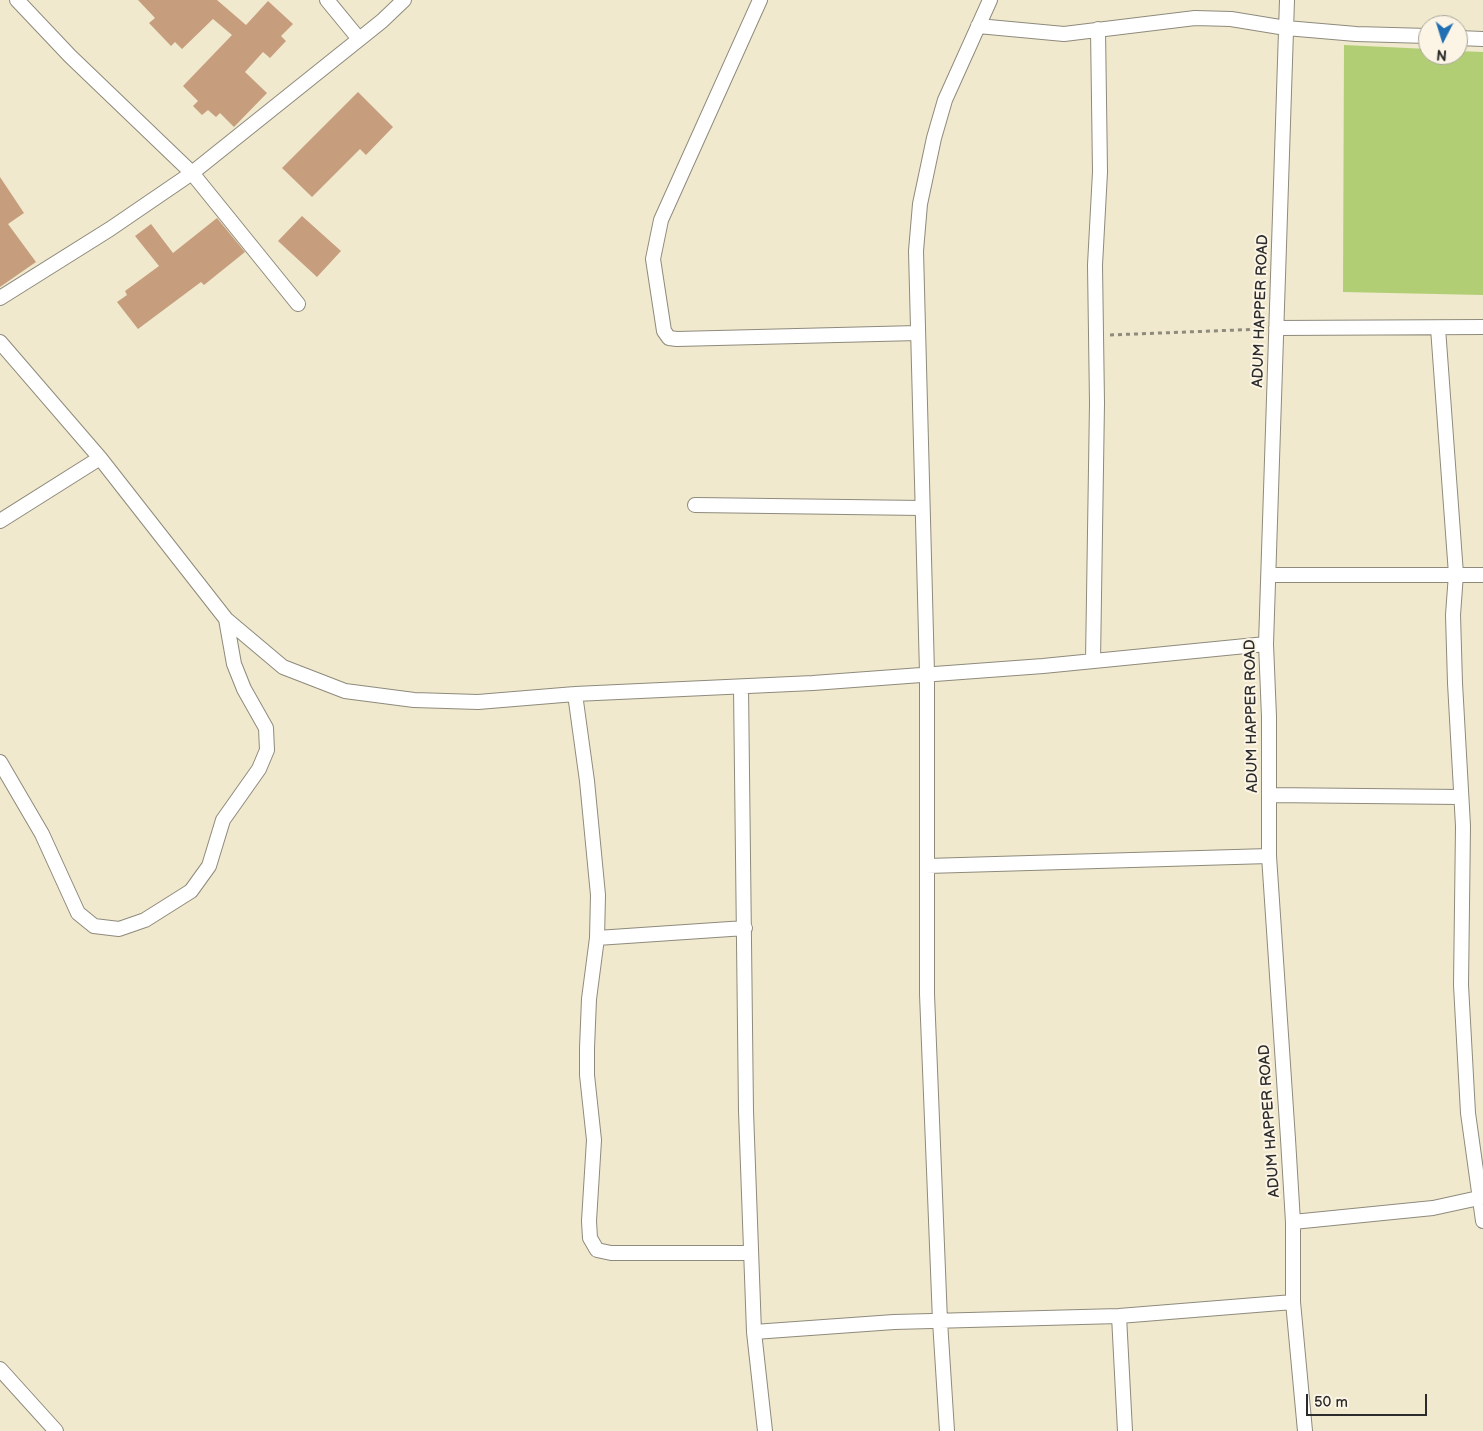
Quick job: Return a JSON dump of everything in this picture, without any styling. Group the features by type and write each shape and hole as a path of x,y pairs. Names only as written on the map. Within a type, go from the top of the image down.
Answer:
{"street":[{"path":"17,0 70,56 192,173 298,304"},
{"path":"328,0 359,39"},
{"path":"0,298 110,229 192,173 359,39 404,0"},
{"path":"760,0 661,220 654,247 653,265 664,331 669,338 677,339 918,333"},
{"path":"947,1431 940,1321 927,994 927,673 916,251 920,204 934,138 945,100 990,0"},
{"name":"ADUM HAPPER ROAD","path":"1287,0 1266,644 1269,856 1293,1222 1293,1302 1306,1431"},
{"path":"978,26 1064,34 1195,18 1231,20 1286,28 1356,34 1418,36"},
{"path":"1093,661 1097,403 1095,335 1100,172 1098,29"},
{"path":"1468,38 1483,39"},
{"path":"1276,328 1483,327"},
{"path":"1438,328 1456,574 1454,647 1460,797 1463,826 1461,984 1468,1113 1482,1197 1483,1221"},
{"path":"0,342 100,458 226,619 283,667 345,691 414,700 478,702 575,694 741,687 1093,661 1266,644"},
{"path":"0,521 100,458"},
{"path":"695,505 922,508"},
{"path":"1268,575 1380,577 1456,574 1483,575"},
{"path":"0,762 42,834 78,913 94,926 119,929 136,923 191,892 209,866 223,820 259,769 267,750 266,728 244,689 234,664 226,619"},
{"path":"741,687 746,1111 754,1332 765,1431"},
{"path":"575,694 598,895 597,938 589,999 587,1048 594,1140 589,1221 590,1238 597,1250 610,1253 751,1253"},
{"path":"1269,795 1460,797"},
{"path":"927,866 1269,856"},
{"path":"597,938 745,928"},
{"path":"1293,1222 1433,1208 1482,1197"},
{"path":"754,1332 940,1321 1119,1316 1293,1302"},
{"path":"1119,1316 1126,1431"},
{"path":"0,1369 56,1431"}],"path":[{"path":"1095,335 1276,328"}],"green space":[{"path":"1344,45 1418,49 1418,65 1468,65 1468,51 1483,52 1483,295 1343,292"}],"building":[{"path":"138,0 217,0 246,25 268,1 293,24 281,36 286,41 270,58 263,52 245,72 267,93 234,127 220,113 216,117 208,110 202,115 193,106 198,101 183,86 232,35 213,19 182,49 175,42 171,46 149,23 155,18"},
{"path":"358,92 393,127 366,155 360,149 312,197 282,168"},
{"path":"0,177 24,213 8,224 36,262 0,287"},
{"path":"302,216 341,251 317,277 278,241"},
{"path":"217,218 245,252 204,285 201,282 138,329 117,302 127,295 125,291 159,266 135,236 151,224 173,253"}]}
